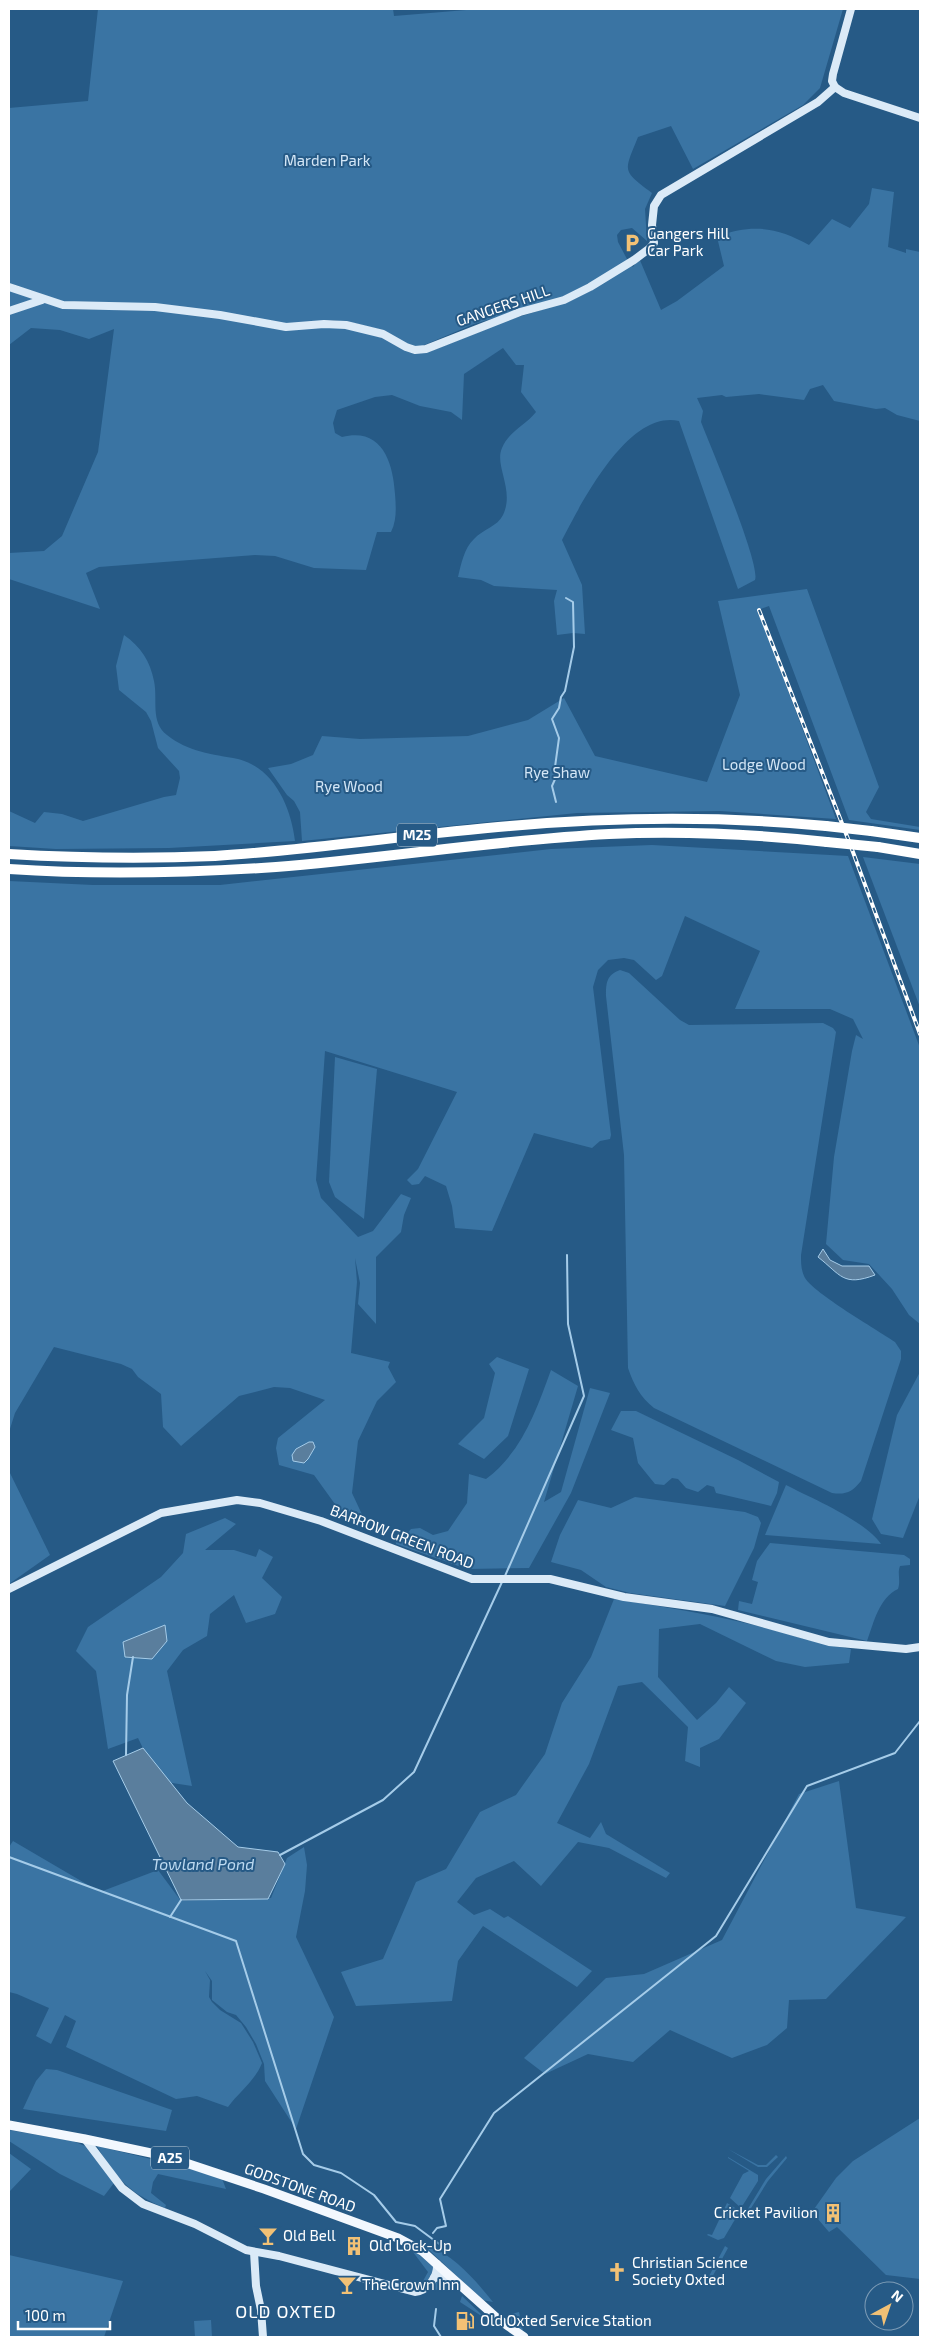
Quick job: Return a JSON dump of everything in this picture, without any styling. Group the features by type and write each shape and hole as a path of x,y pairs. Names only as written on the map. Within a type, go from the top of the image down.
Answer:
{"highway":[{"name":"M25","path":"9,854 113,858 215,856 510,826 634,819 731,820 826,826 920,838"},
{"name":"M25","path":"9,869 110,873 211,871 310,864 535,839 610,834 706,833 878,847 920,854"}],"main road":[{"name":"GODSTONE ROAD","path":"9,2125 84,2138 165,2156 254,2185 398,2238 422,2251 498,2319 524,2337"}],"street":[{"path":"851,9 833,74 832,81 835,87 844,93 920,118"},
{"name":"GANGERS HILL","path":"9,287 63,305 154,307 192,311 286,327 324,324 346,325 383,334 411,348 426,349 520,312 564,300 590,287 634,260 654,244 652,225 654,206 661,196 818,102 835,87"},
{"path":"9,311 44,300"},
{"name":"BARROW GREEN ROAD","path":"9,1589 161,1513 237,1500 260,1503 321,1520 472,1579 550,1579 624,1597 712,1609 829,1642 906,1649 920,1647"},
{"path":"84,2138 122,2188 143,2204 195,2224 254,2252 279,2256 415,2292 424,2289 434,2278 437,2264"},
{"path":"254,2252 256,2286 261,2310 263,2337"},
{"path":"434,2278 457,2282"}],"green space":[{"name":"Marden Park","path":"98,9 393,9 394,16 478,9 843,9 820,88 803,105 693,169 671,126 638,137 630,157 628,170 635,179 652,193 645,209 647,241 632,228 621,230 617,235 618,242 628,261 563,298 474,324 422,346 410,346 382,330 354,323 333,320 285,325 218,312 64,302 30,292 9,283 9,108 88,101"},
{"path":"872,188 894,192 888,247 906,253 906,249 920,252 920,421 897,415 885,408 876,409 834,401 823,385 810,389 804,400 759,394 697,398 703,411 701,422 743,529 755,570 755,580 738,589 679,421 660,421 642,429 625,444 608,462 594,483 562,540 582,585 585,634 557,635 554,601 557,590 494,586 481,580 458,577 463,557 468,547 477,536 501,519 503,515 507,497 500,463 502,448 509,437 536,412 521,392 524,365 516,365 503,348 464,374 462,420 451,412 420,406 392,395 375,397 337,410 333,423 335,433 342,437 356,435 367,437 376,442 383,450 392,470 396,509 393,527 391,532 377,532 366,570 314,568 275,556 255,555 99,567 86,573 100,609 9,579 9,553 44,551 62,536 98,452 114,329 89,339 60,330 31,328 9,345 9,313 36,304 46,303 66,309 162,311 355,330 370,333 410,350 426,353 509,320 570,301 595,288 630,264 633,267 639,258 661,310 677,301 724,266 717,237 743,230 766,229 798,239 809,245 832,219 850,228 869,204"},
{"path":"9,289 32,298 34,300 9,309"},
{"path":"807,589 879,787 866,812 871,819 920,827 920,830 849,820 769,606 758,610 836,819 720,811 577,813 302,841 300,812 294,801 287,795 268,768 291,764 313,755 322,736 360,739 468,736 528,720 564,698 595,756 707,782 740,695 718,601"},
{"path":"124,635 140,650 150,667 155,688 156,717 162,730 175,741 192,749 238,759 262,771 271,780 285,802 295,841 169,848 56,849 9,846 9,811 35,823 44,812 62,814 83,821 176,795 180,778 179,771 158,748 151,721 146,712 119,690 116,666"},
{"path":"652,845 848,856 920,1048 920,1324 909,1315 892,1289 869,1264 843,1260 826,1244 834,1157 852,1051 856,1035 863,1039 853,1019 830,1009 735,1009 760,951 685,916 662,976 656,980 634,960 624,958 608,960 598,970 593,987 610,1139 600,1141 592,1148 534,1133 492,1231 455,1228 452,1206 446,1186 425,1176 419,1184 412,1185 407,1180 418,1169 457,1092 325,1051 316,1180 321,1198 358,1237 373,1231 401,1194 411,1198 404,1215 401,1232 376,1257 376,1324 358,1304 360,1283 355,1258 357,1282 351,1353 390,1362 388,1367 396,1382 377,1401 358,1441 352,1493 366,1523 345,1518 314,1475 279,1465 276,1448 278,1438 325,1400 290,1388 274,1387 239,1396 181,1446 163,1427 161,1394 138,1377 132,1369 121,1364 54,1347 15,1413 9,1432 9,881 93,885 220,885 551,849"},
{"path":"863,857 920,864 920,1007 918,1002"},
{"path":"620,970 629,973 680,1020 689,1025 823,1023 833,1028 836,1032 801,1255 802,1270 805,1278 811,1285 895,1342 901,1351 901,1359 861,1481 848,1492 841,1494 832,1493 654,1408 641,1395 633,1380 628,1368 624,1155 606,996 609,977"},
{"path":"335,1057 377,1069 364,1219 335,1197 329,1182"},
{"path":"497,1357 529,1369 508,1436 484,1459 458,1444 484,1418 495,1373 489,1364"},
{"path":"551,1370 578,1386 544,1502 561,1492 590,1388 610,1393 571,1493 529,1568 467,1569 396,1544 395,1536 400,1531 406,1535 411,1529 420,1528 433,1535 448,1531 467,1503 469,1474 486,1479 509,1456 526,1430 540,1401"},
{"path":"920,1372 920,1495 903,1538 881,1534 872,1519 897,1415"},
{"path":"621,1411 636,1411 779,1482 777,1493 771,1506 716,1493 714,1487 707,1485 698,1492 686,1488 678,1479 672,1478 664,1485 655,1484 638,1463 633,1438 611,1430"},
{"path":"9,1471 50,1555 9,1584"},
{"path":"786,1485 851,1519 874,1535 881,1544 765,1535"},
{"path":"635,1497 745,1512 758,1517 761,1523 754,1548 725,1606 630,1593 606,1587 581,1570 551,1562 560,1535 578,1500 611,1508"},
{"path":"225,1518 236,1524 205,1550 234,1550 256,1557 259,1549 273,1557 262,1578 282,1597 275,1614 246,1623 234,1595 210,1614 207,1636 183,1650 167,1671 192,1786 159,1781 138,1738 108,1749 96,1671 76,1651 88,1627 161,1577 183,1553 186,1534"},
{"path":"770,1543 904,1555 910,1559 910,1565 900,1566 898,1589 891,1593 882,1604 867,1641 738,1610 739,1601 752,1604 758,1582 752,1580 757,1561"},
{"path":"614,1599 719,1617 851,1649 849,1663 805,1667 776,1661 700,1624 659,1629 658,1677 697,1720 716,1703 729,1687 746,1703 719,1739 700,1748 700,1767 685,1761 688,1727 642,1682 618,1686 589,1764 557,1823 590,1838 601,1822 606,1834 670,1873 666,1878 609,1848 578,1842 541,1886 514,1861 476,1878 457,1902 474,1915 490,1909 504,1918 508,1916 592,1971 577,1987 483,1926 458,1961 452,2001 356,2006 341,1972 383,1959 416,1882 446,1869 480,1812 516,1795 545,1754 562,1703 591,1657"},
{"path":"839,1781 856,1908 906,1917 826,1999 789,2000 787,2028 767,2045 732,2058 670,2030 633,2062 588,2054 545,2074 524,2058 606,1978 644,1974 722,1940 799,1794"},
{"path":"13,1841 100,1892 158,1870 181,1901 271,1898 287,1858 304,1847 307,1865 305,1891 296,1937 334,2017 296,2129 265,2081 264,2064 256,2044 246,2027 236,2015 227,2012 212,2000 212,1981 205,1971 210,1980 209,1997 212,2002 220,2010 241,2023 253,2042 262,2063 251,2081 228,2107 197,2096 176,2099 66,2047 76,2021 65,2015 51,2044 36,2036 49,2008 9,1992 9,1847"},
{"path":"46,2069 57,2070 172,2110 166,2131 23,2109 36,2081"},
{"path":"920,2118 920,2279 886,2275 837,2227 829,2232 812,2212 836,2178 853,2161"},
{"path":"9,2130 73,2141 85,2146 114,2183 104,2196 60,2174 9,2141"},
{"path":"97,2146 221,2176 226,2189 158,2174 153,2182 151,2193 166,2205 165,2208 144,2198 126,2185 111,2168"},
{"path":"728,2149 758,2165 766,2165 776,2155 778,2157 767,2167 758,2167"},
{"path":"9,2153 31,2169 9,2192"},
{"path":"786,2156 787,2158 768,2181 748,2213 746,2212 766,2179"},
{"path":"728,2157 758,2175 758,2181 741,2208 730,2198 743,2174 749,2171"},
{"path":"727,2203 740,2211 724,2238 718,2240 707,2235 712,2235"},
{"path":"429,2246 448,2256 456,2263 493,2302 482,2300 427,2248"},
{"path":"725,2246 728,2248 710,2281 707,2280"},
{"path":"414,2251 433,2266 433,2270 427,2281 413,2289 416,2281 423,2281 428,2272"},
{"path":"9,2255 123,2281 104,2337 9,2337"},
{"path":"439,2280 451,2283 454,2287 435,2290 431,2287"},
{"path":"462,2296 481,2314 487,2316 486,2319 460,2302"},
{"path":"519,2312 523,2331 509,2321 508,2318 511,2314"},
{"path":"211,2320 212,2337 195,2337 194,2321"}],"water":[{"path":"823,1249 830,1260 842,1266 869,1266 875,1275 856,1280 843,1277 818,1257"},
{"path":"309,1442 313,1442 315,1447 308,1459 304,1463 293,1461 292,1455 296,1449"},
{"path":"165,1625 167,1641 152,1659 125,1657 123,1642"},
{"name":"Towland Pond","path":"143,1748 187,1803 238,1847 278,1852 285,1864 268,1899 181,1900 113,1761"}],"waterway":[{"path":"556,802 552,786 556,777 555,767 559,738 552,719 559,708 561,697 565,691 574,647 573,602 566,598"},
{"path":"505,1576 584,1396 568,1324 567,1255"},
{"path":"280,1855 383,1800 414,1772 502,1582"},
{"path":"126,1755 127,1695 133,1657"},
{"path":"433,2233 437,2228 446,2226 440,2199 494,2113 716,1936 807,1786 895,1753 920,1721"},
{"path":"9,1857 236,1941 303,2154 314,2165 341,2173 374,2195 396,2222 415,2226 446,2249"},
{"path":"170,1917 181,1900"},
{"path":"436,2309 434,2326 441,2337"}],"railway":[{"path":"759,610 850,844 920,1034"}],"place":[{"name":"Gangers Hill Car Park","path":"632,243"},
{"name":"Cricket Pavilion","path":"833,2213"},
{"name":"Old Bell","path":"268,2236"},
{"name":"Old Lock-Up","path":"354,2246"},
{"name":"Christian Science Society Oxted","path":"617,2272"},
{"name":"The Crown Inn","path":"347,2285"},
{"name":"Old Oxted Service Station","path":"465,2321"}],"district":[{"name":"OLD OXTED","path":"286,2312"}],"park label":[{"name":"Lodge Wood","path":"764,765"},
{"name":"Rye Shaw","path":"557,773"},
{"name":"Rye Wood","path":"349,787"}]}
